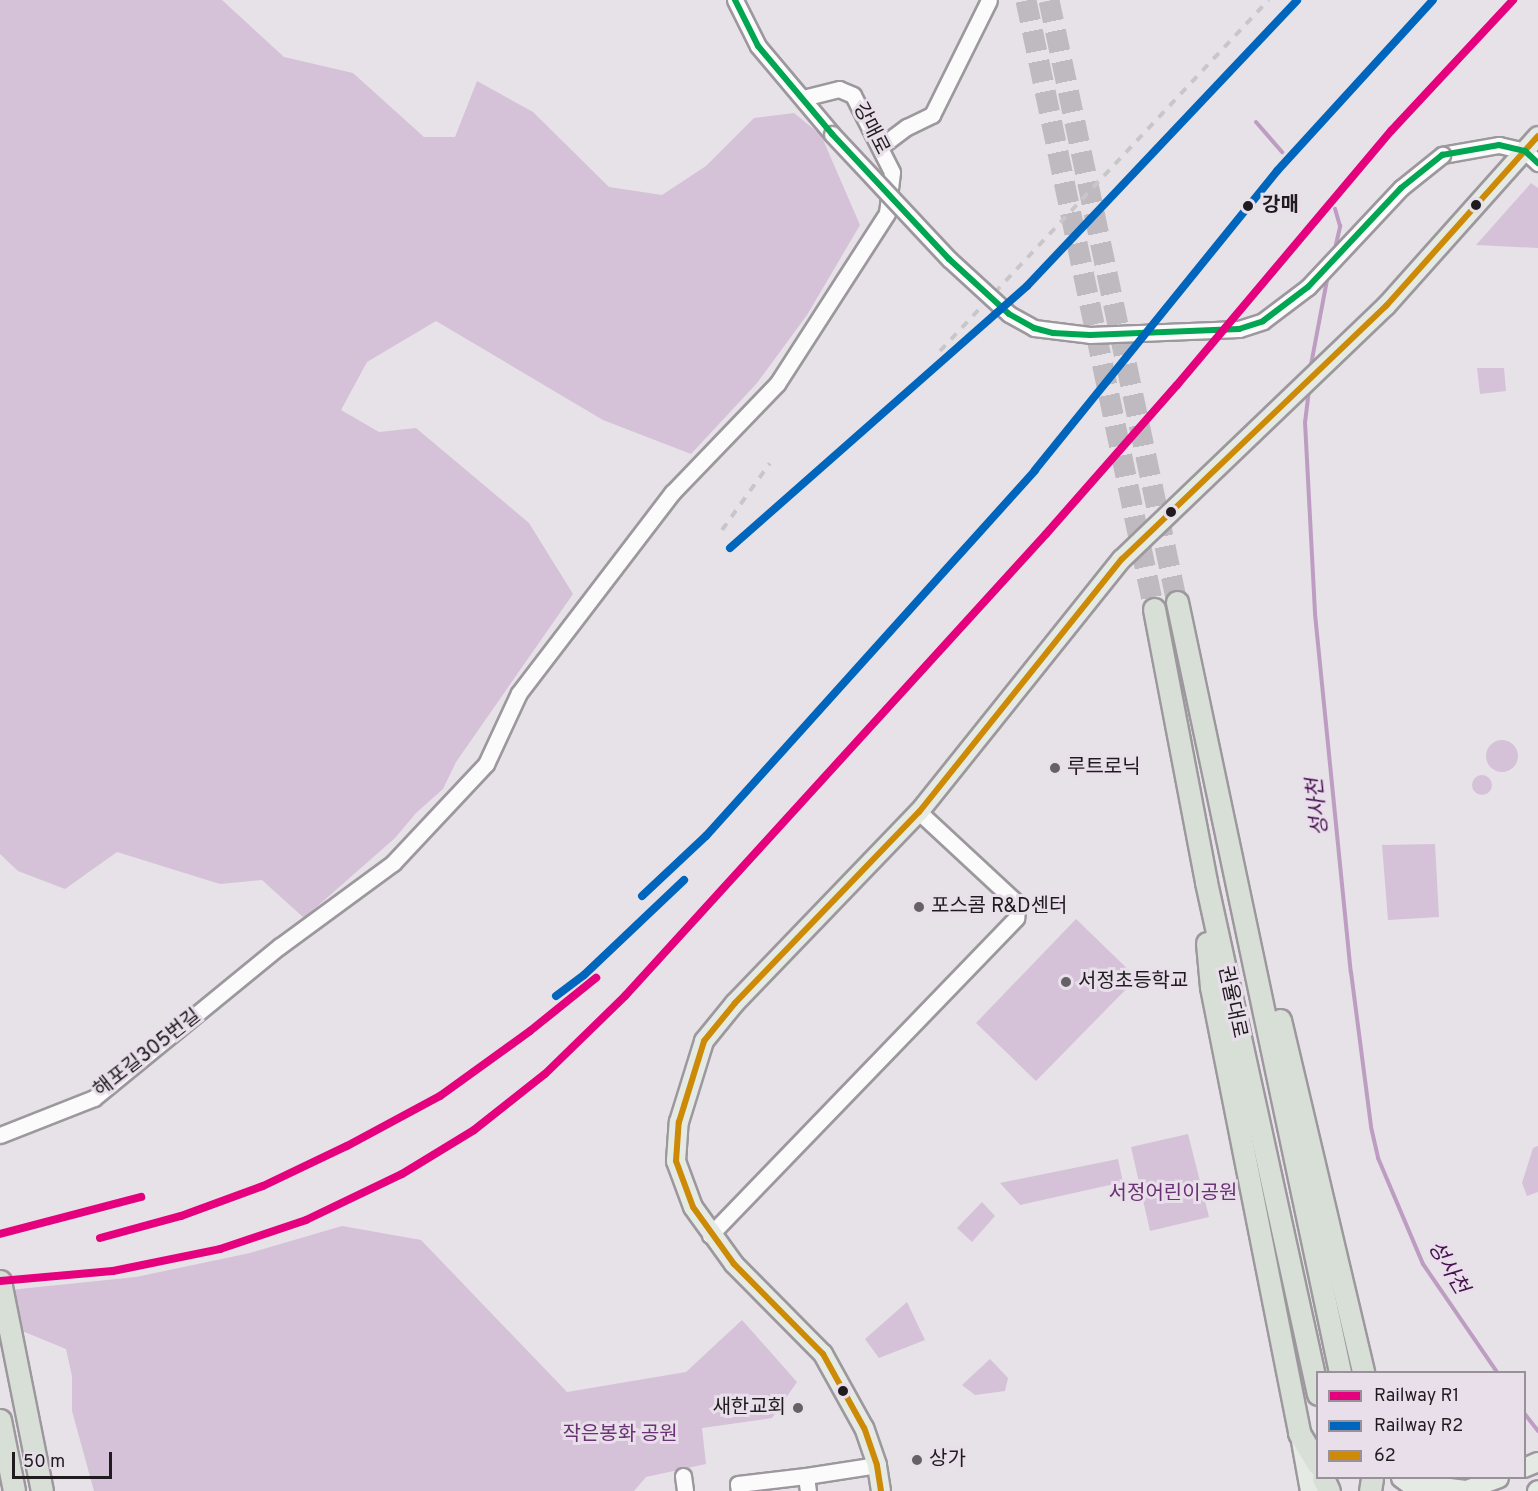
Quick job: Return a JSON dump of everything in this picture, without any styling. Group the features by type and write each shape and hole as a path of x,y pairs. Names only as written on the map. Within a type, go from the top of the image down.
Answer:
{"highway":[{"name":"권율대로","path":"1177,602 1340,1371"},
{"name":"권율대로","path":"1154,609 1192,808 1287,1270 1316,1390"},
{"path":"1192,808 1211,987 1299,1433 1316,1462"},
{"path":"1221,809 1270,980 1363,1371"},
{"path":"0,1281 42,1491"},
{"path":"0,1420 14,1491"}],"main road":[{"path":"880,1491 877,1465 864,1428 823,1354 710,1235 693,1207 676,1161 679,1122 704,1041 735,1003 919,812 1122,559 1386,306 1532,157 1538,136"},
{"path":"1299,1433 1310,1491"},
{"path":"1402,1479 1408,1483 1465,1491 1496,1479"}],"street":[{"name":"강매로","path":"735,0 758,46 832,134 949,260 1009,314 1034,328 1090,335 1239,329 1263,321 1308,287 1401,188 1442,156 1499,145 1532,157"},
{"path":"880,147 907,127 932,115 989,0"},
{"name":"강매로","path":"803,98 839,89 853,95 892,172 886,213"},
{"name":"해포길305번길","path":"0,1135 94,1098 280,946 393,863 486,764 519,693 672,493 777,384 886,213"},
{"path":"710,1235 1016,918 1018,904 919,812"},
{"path":"739,1491 738,1484 807,1483 877,1465"}],"green space":[{"path":"0,0 222,0 284,57 353,73 424,137 455,137 477,81 533,112 609,187 662,195 706,166 754,118 794,113 821,135 860,225 807,315 757,383 691,454 603,420 436,321 367,362 341,410 379,432 416,428 529,523 573,594 456,762 443,789 416,813 395,838 304,918 262,880 220,884 117,852 65,889 18,871 0,854"},
{"path":"1531,183 1538,188 1538,248 1476,245"},
{"path":"1477,368 1504,368 1506,391 1480,394"},
{"path":"1502,740 1513,745 1518,756 1513,767 1502,772 1491,767 1486,756 1491,745"},
{"path":"1482,775 1489,778 1492,785 1489,792 1482,795 1475,792 1472,785 1475,778"},
{"path":"1435,844 1439,917 1388,920 1382,845"},
{"path":"1076,919 1137,978 1036,1081 976,1023"},
{"name":"서정어린이공원","path":"1188,1134 1209,1217 1150,1231 1131,1147"},
{"path":"1538,1146 1538,1192 1527,1196 1522,1183 1533,1148"},
{"path":"1118,1159 1123,1182 1020,1205 1000,1183"},
{"path":"982,1202 995,1216 972,1242 957,1228"},
{"name":"작은봉화 공원","path":"342,1226 421,1240 567,1392 686,1372 742,1320 797,1382 772,1418 702,1428 706,1464 646,1477 634,1491 94,1491 72,1411 72,1376 66,1349 15,1328 0,1291 136,1277 250,1253"},
{"path":"907,1302 925,1340 879,1358 865,1339"},
{"path":"990,1359 1008,1378 1005,1391 975,1395 962,1385"}],"waterway":[{"path":"1256,122 1282,152"},
{"name":"성사천","path":"1334,253 1340,226 1335,209"},
{"name":"성사천","path":"1310,370 1328,275"},
{"name":"성사천","path":"1309,390 1305,422 1315,614 1351,972 1371,1127 1378,1158 1423,1264 1496,1371"},
{"name":"성사천","path":"1526,1416 1538,1431"}],"tunnel":[{"path":"1026,0 1154,609"},
{"path":"1049,0 1177,602"}],"railway":[{"path":"940,351 1269,0"},
{"path":"730,548 1027,286 1297,0"},
{"path":"722,530 770,463"}],"rail line":[{"name":"R2","path":"730,548 1027,286 1297,0"},
{"name":"R2","path":"642,896 706,836 1035,470 1277,171 1433,0"},
{"name":"R1","path":"0,1281 113,1271 220,1249 306,1220 402,1174 474,1130 545,1074 625,996 1046,534 1177,385 1391,131 1513,0"},
{"name":"R2","path":"556,996 584,975 684,880"},
{"name":"R1","path":"100,1238 181,1216 263,1186 347,1146 440,1096 530,1031 596,978"},
{"name":"R1","path":"0,1234 141,1197"}],"transit line":[{"path":"735,0 758,46 832,134 949,259 1009,314 1034,328 1053,333 1090,335 1239,329 1263,321 1308,287 1401,188 1442,155 1499,145 1525,151 1538,163"},
{"name":"62","path":"881,1491 877,1465 864,1428 823,1354 734,1264 693,1207 676,1161 679,1122 704,1041 735,1003 919,812 1122,559 1386,306 1538,136"}],"place":[{"name":"강매","path":"1248,206"},
{"name":"루트로닉","path":"1055,768"},
{"name":"포스콤 R&D센터","path":"919,907"},
{"name":"서정초등학교","path":"1066,982"},
{"name":"새한교회","path":"798,1408"},
{"name":"상가","path":"917,1460"}]}
